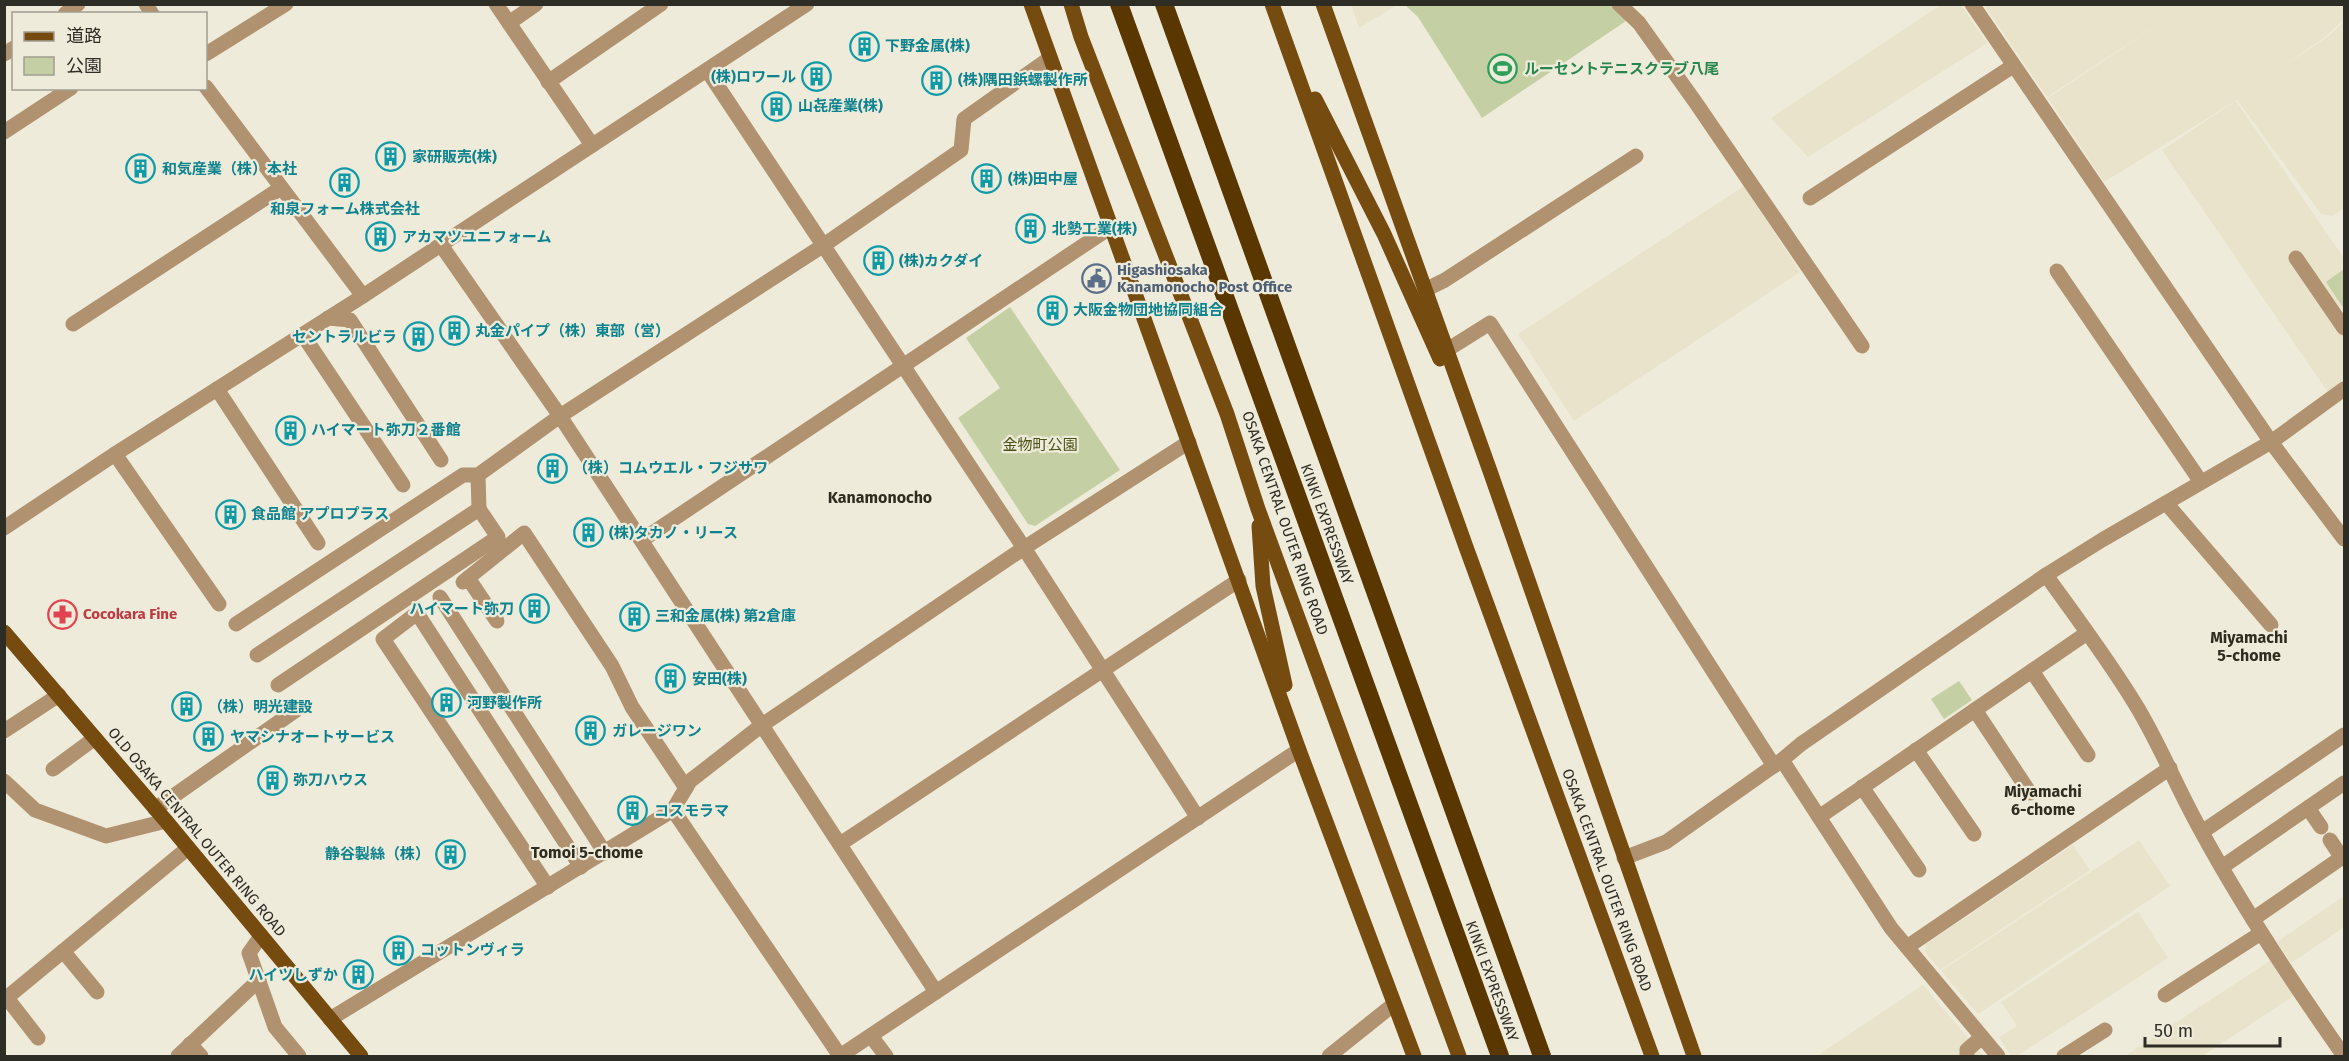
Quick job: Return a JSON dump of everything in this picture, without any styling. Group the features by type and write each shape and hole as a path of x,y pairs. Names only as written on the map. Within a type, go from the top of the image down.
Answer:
{"highway":[{"name":"KINKI EXPRESSWAY","path":"1119,4 1500,1056"},
{"name":"KINKI EXPRESSWAY","path":"1164,4 1542,1056"}],"main road":[{"path":"1031,4 1299,750 1414,1056"},
{"name":"OSAKA CENTRAL OUTER RING ROAD","path":"1071,4 1081,37 1227,414 1258,509 1459,1056"},
{"name":"OSAKA CENTRAL OUTER RING ROAD","path":"1272,4 1466,547 1652,1056"},
{"path":"1323,4 1491,471 1694,1056"},
{"path":"1284,38 1384,234 1491,471"},
{"path":"1258,509 1263,586 1299,750"},
{"name":"OLD OSAKA CENTRAL OUTER RING ROAD","path":"4,632 59,694 362,1056"}],"street":[{"path":"207,53 286,4"},
{"path":"496,4 592,145"},
{"path":"508,23 536,4"},
{"path":"548,82 661,4"},
{"path":"4,528 115,454 363,297 807,4"},
{"path":"1619,4 1639,23 1696,103 1862,346"},
{"path":"1972,4 2271,442 2344,539"},
{"path":"236,624 462,475 478,475 560,416 824,245 961,150 964,118 1050,58"},
{"path":"1810,198 2013,66"},
{"path":"707,69 1024,548 1198,818"},
{"path":"207,88 363,297"},
{"path":"4,132 68,90"},
{"path":"1425,290 1445,280 1636,156"},
{"path":"73,324 281,188"},
{"path":"642,540 1111,227"},
{"path":"441,245 560,416 936,992"},
{"path":"2296,258 2344,328"},
{"path":"2057,270 2201,482"},
{"path":"328,318 350,320 441,460"},
{"path":"1447,350 1490,323 1778,763 1819,817 1891,927 1998,1056"},
{"path":"303,335 403,485"},
{"path":"1624,858 1666,842 1778,763 1801,744 2046,575 2271,442 2344,389"},
{"path":"217,390 318,543"},
{"path":"330,1019 672,810 690,781 762,725 1024,548 1189,442"},
{"path":"115,454 219,603"},
{"path":"278,685 498,537 479,508 478,475"},
{"path":"2166,503 2271,625"},
{"path":"257,655 479,508"},
{"path":"497,621 465,580 524,533 612,666 632,707 686,788"},
{"path":"2046,575 2134,701 2202,832 2261,933 2286,974 2344,1056"},
{"path":"840,844 1239,580"},
{"path":"440,597 605,853"},
{"path":"548,887 383,639 417,613 581,867"},
{"path":"1819,817 2087,633"},
{"path":"2032,671 2088,755"},
{"path":"4,731 59,694"},
{"path":"156,809 296,710"},
{"path":"1975,710 2030,793"},
{"path":"2202,832 2344,735"},
{"path":"53,769 95,738"},
{"path":"672,810 840,1056 1299,750"},
{"path":"1916,750 1974,834"},
{"path":"1907,946 2170,768"},
{"path":"4,781 35,810 106,836 166,821"},
{"path":"2222,867 2344,783"},
{"path":"1862,787 1919,870"},
{"path":"2253,919 2343,857 2308,808"},
{"path":"38,1038 7,993 63,951 188,848"},
{"path":"2165,995 2261,933"},
{"path":"261,936 249,953 275,1027 299,1056"},
{"path":"63,951 97,992"},
{"path":"178,1056 259,980"},
{"path":"1329,1056 1394,1004"},
{"path":"2064,1056 2106,1030"},
{"path":"871,1036 886,1056"},
{"path":"1967,1056 1967,1050 1982,1037"},
{"path":"190,1044 201,1056"}],"shaded area":[{"path":"1351,4 1397,4 1397,5 1359,28"},
{"path":"1942,4 1961,5 1987,43 1808,157 1771,118"},
{"path":"1984,5 2344,5 2344,19 2326,36 2281,68 2327,37 2344,22 2344,208 2333,216 2321,214 2237,100 2104,182 2048,98 2179,11 2047,97"},
{"path":"2236,101 2344,258 2344,383 2329,394 2162,150"},
{"path":"1744,186 1800,272 1574,421 1518,334"},
{"path":"2139,840 2170,886 1978,1014 1941,971"},
{"path":"2073,845 2090,870 1940,970 1925,952 1926,944"},
{"path":"2344,896 2344,927 2291,963 2277,942"},
{"path":"2138,912 2168,958 2017,1056 2011,1056 1999,1037 2017,1026 2001,1002"},
{"path":"2271,960 2295,995 2202,1056 2125,1056"},
{"path":"1923,985 1983,1056 1817,1056"}],"green space":[{"name":"ルーセントテニスクラブ八尾","path":"1405,5 1619,5 1629,19 1482,118 1418,17"},
{"path":"2344,269 2344,309 2326,282"},
{"name":"金物町公園","path":"1010,307 1120,470 1035,526 1028,524 958,418 1000,388 966,338"},
{"path":"1959,681 1972,700 1944,719 1931,699"}],"place":[{"name":"下野金属(株)","path":"864,46"},
{"name":"ルーセントテニスクラブ八尾","path":"1503,69"},
{"name":"(株)ロワール","path":"817,77"},
{"name":"(株)隅田鋲螺製作所","path":"937,80"},
{"name":"山㐂産業(株)","path":"777,106"},
{"name":"家研販売(株)","path":"391,157"},
{"name":"和気産業（株）本社","path":"141,169"},
{"name":"(株)田中屋","path":"987,179"},
{"name":"和泉フォーム株式会社","path":"345,182"},
{"name":"北勢工業(株)","path":"1031,229"},
{"name":"アカマツユニフォーム","path":"381,237"},
{"name":"(株)カクダイ","path":"878,261"},
{"name":"Higashiosaka Kanamonocho Post Office","path":"1096,279"},
{"name":"大阪金物団地協同組合","path":"1052,310"},
{"name":"丸金パイプ（株）東部（営）","path":"454,331"},
{"name":"セントラルビラ","path":"418,337"},
{"name":"ハイマート弥刀２番館","path":"290,430"},
{"name":"（株）コムウエル・フジサワ","path":"552,468"},
{"name":"食品館 アプロプラス","path":"230,514"},
{"name":"(株)タカノ・リース","path":"588,533"},
{"name":"ハイマート弥刀","path":"535,609"},
{"name":"Cocokara Fine","path":"62,614"},
{"name":"三和金属(株) 第2倉庫","path":"634,616"},
{"name":"安田(株)","path":"671,679"},
{"name":"河野製作所","path":"446,703"},
{"name":"（株）明光建設","path":"187,707"},
{"name":"ガレージワン","path":"591,731"},
{"name":"ヤマシナオートサービス","path":"209,737"},
{"name":"弥刀ハウス","path":"272,780"},
{"name":"コスモラマ","path":"633,811"},
{"name":"静谷製絲（株）","path":"451,854"},
{"name":"コットンヴィラ","path":"399,950"},
{"name":"ハイツしずか","path":"359,975"}],"district":[{"name":"Kanamonocho","path":"880,497"},
{"name":"Miyamachi 5-chome","path":"2249,646"},
{"name":"Miyamachi 6-chome","path":"2043,800"},
{"name":"Tomoi 5-chome","path":"587,852"}]}
